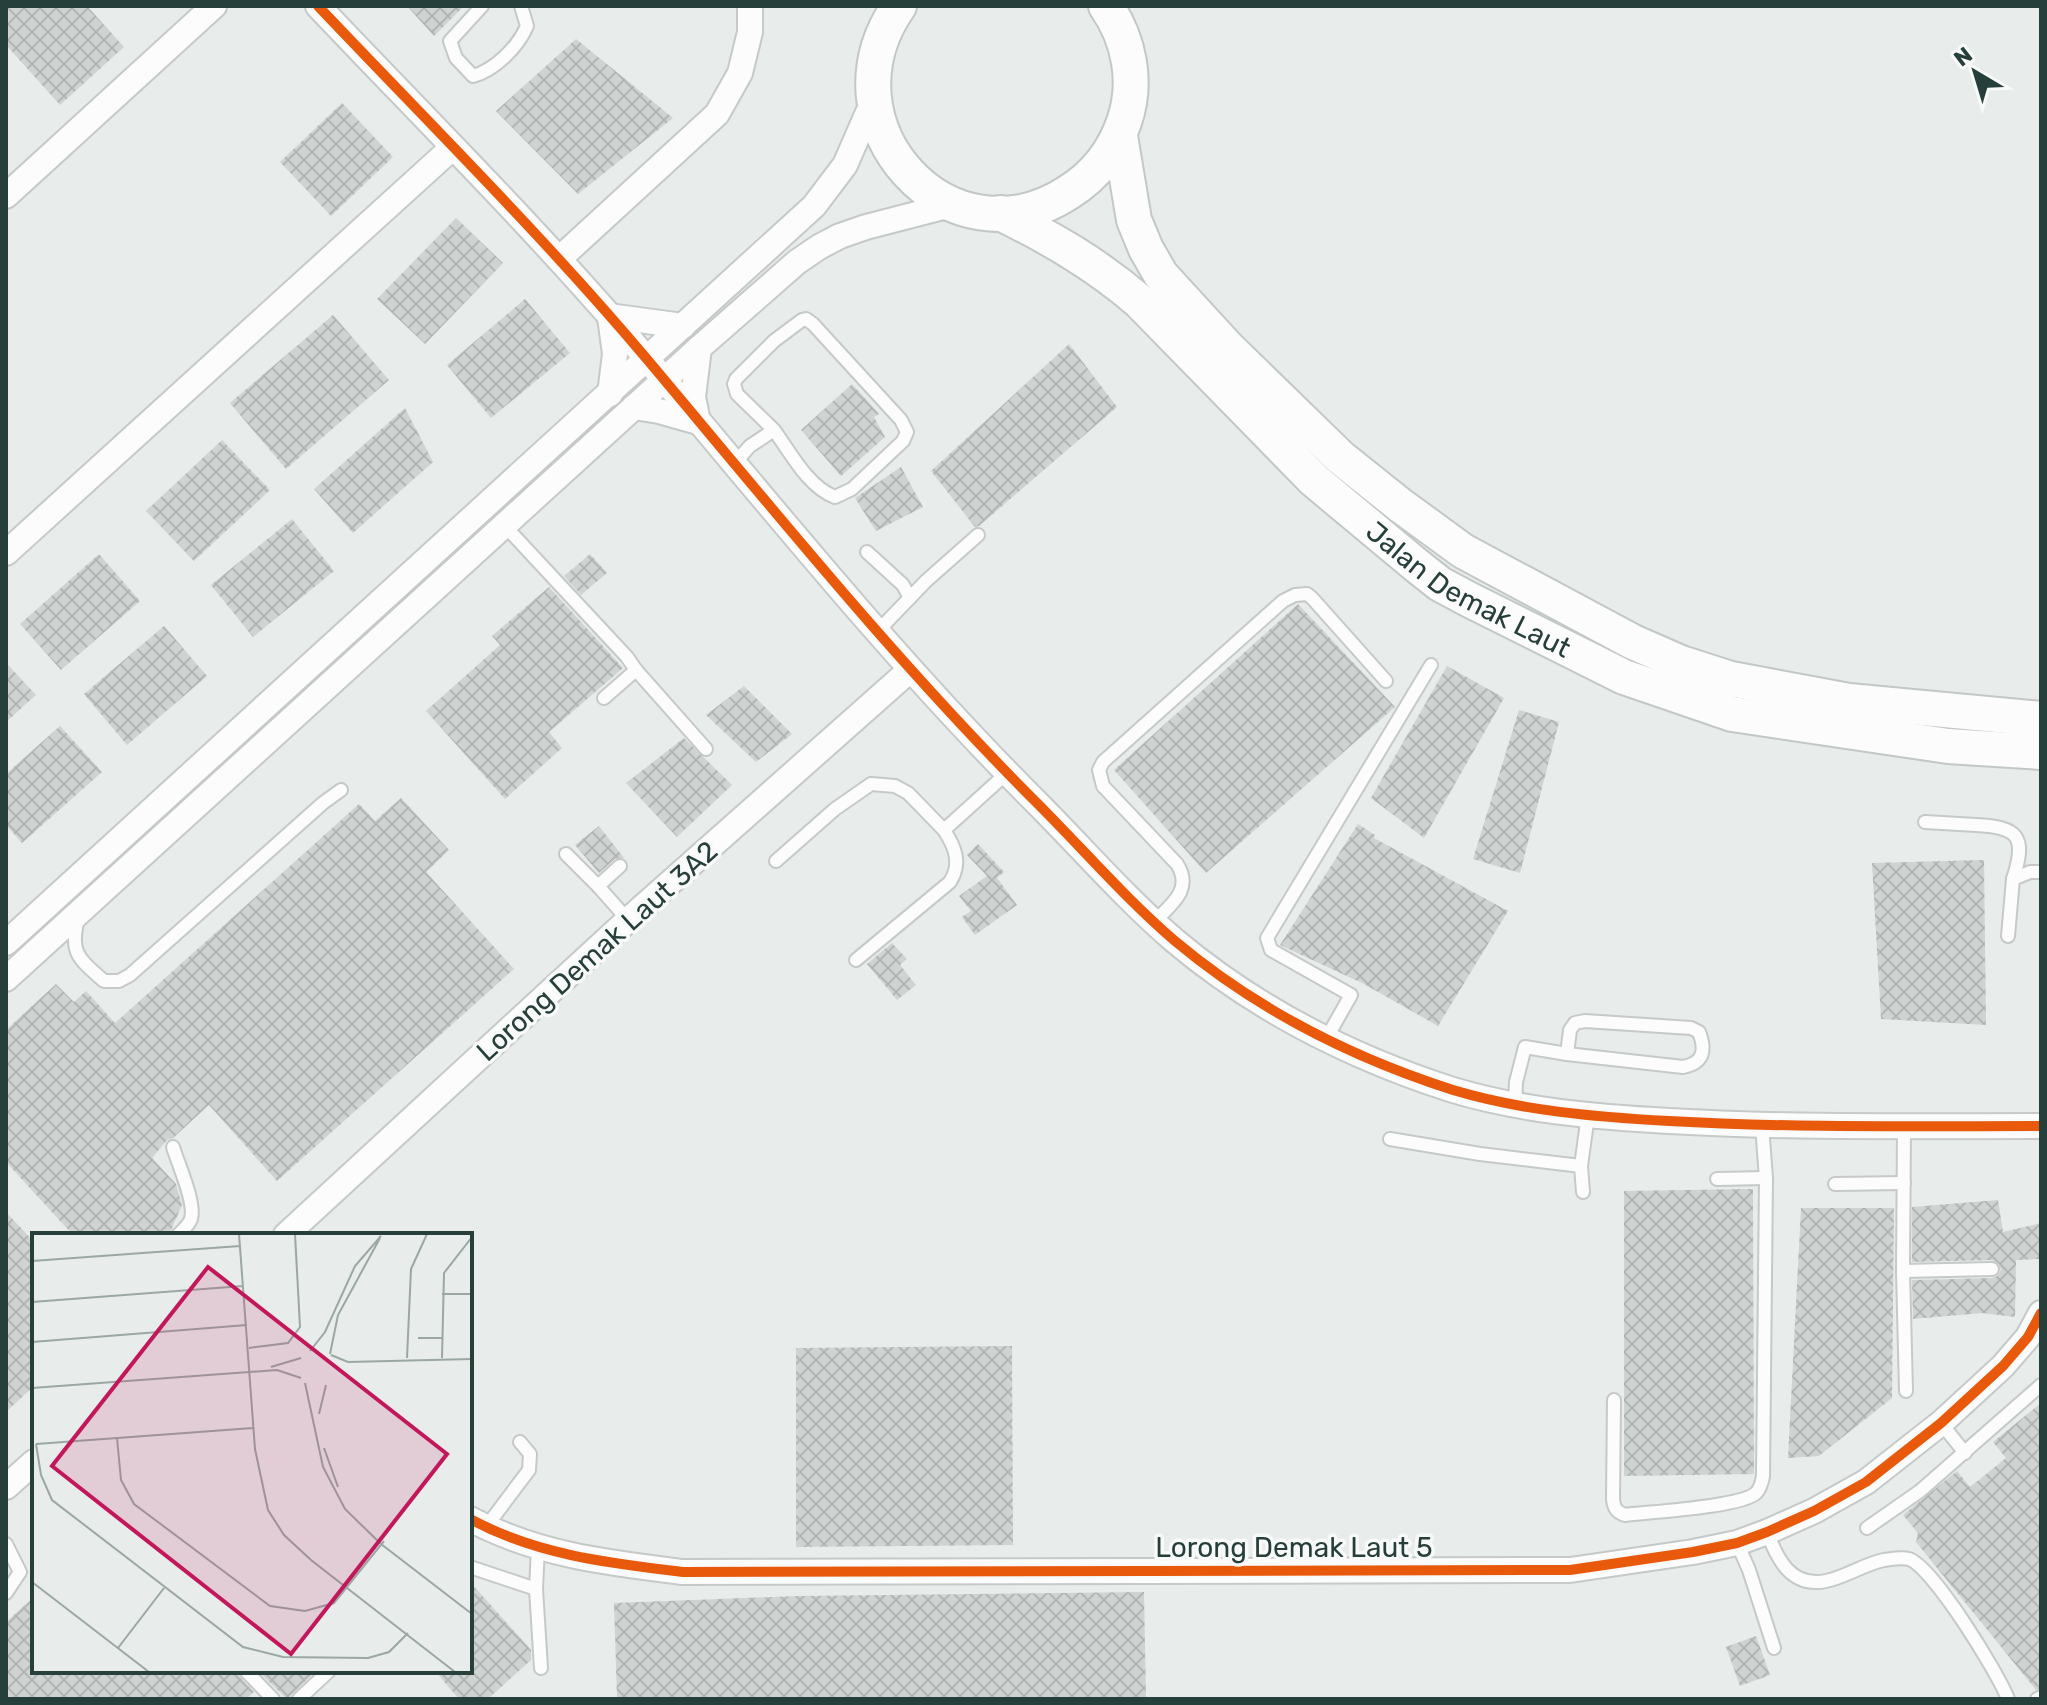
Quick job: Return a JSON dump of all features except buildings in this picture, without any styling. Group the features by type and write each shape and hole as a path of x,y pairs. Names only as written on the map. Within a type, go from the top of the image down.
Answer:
{"main road":[{"path":"892,11 877,47 872,74 878,123 900,164 934,194 978,211 1000,213 1030,209 1058,199 1083,183 1104,161 1120,136 1131,92 1126,47 1115,13"},
{"name":"Jalan Demak Laut","path":"1120,136 1134,220 1161,275 1228,348 1340,457 1463,551 1633,642 1681,663 1731,679 1849,701 2041,719"},
{"name":"Jalan Demak Laut","path":"1000,213 1065,246 1115,280 1314,480 1440,584 1468,599 1624,677 1732,714 1948,746 2041,752"}],"street":[{"path":"6,196 214,6"},
{"path":"318,6 559,259 876,633 1007,773 1176,941 1259,1001 1326,1039 1387,1067 1515,1106 1588,1115 1762,1126 2041,1126"},
{"path":"559,259 717,114 740,73 750,32 750,6"},
{"path":"6,943 814,206 845,165 873,101"},
{"path":"6,553 452,148"},
{"path":"6,979 797,262 840,236 955,204"},
{"path":"609,316 683,326"},
{"path":"609,316 615,345 610,394"},
{"path":"698,422 693,397 699,348"},
{"path":"634,407 698,422"},
{"name":"Lorong Demak Laut 3A2","path":"288,1233 628,920 910,670"},
{"name":"Lorong Demak Laut 5","path":"478,1523 538,1548 594,1561 697,1572 1570,1570 1737,1543 1814,1511 1866,1482 1941,1423 2008,1360 2028,1337 2041,1313"},
{"path":"6,1487 32,1464"}],"lane":[{"path":"482,6 450,41 456,58 473,76 496,64 523,35 527,26 521,6"},
{"path":"806,319 901,420 907,432 903,441 852,489 835,497 823,491 804,471 774,430 737,394 734,384 774,341 806,319"},
{"path":"733,465 750,446 774,430"},
{"path":"505,526 627,657 706,749"},
{"path":"876,633 978,535"},
{"path":"867,552 894,575 910,598"},
{"path":"1155,921 1180,894 1183,876 1177,864 1103,786 1099,770 1103,762 1283,601 1295,595 1307,594 1312,598 1386,681"},
{"path":"1326,1039 1351,995 1271,950 1267,938 1431,665"},
{"path":"604,698 636,670"},
{"path":"944,830 1007,773"},
{"path":"776,861 835,809 871,784 895,786 908,793 944,830 954,846 958,864 950,882 856,960"},
{"path":"80,912 73,937 78,956 104,981 119,981 130,975 341,790"},
{"path":"1925,822 2001,826 2013,832 2018,840 2020,860 2013,879 2008,936"},
{"path":"566,854 628,920"},
{"path":"598,886 620,866"},
{"path":"2013,879 2030,872 2041,872"},
{"path":"1515,1106 1516,1082 1525,1047 1567,1054 1683,1067 1694,1065 1701,1059 1703,1043 1699,1032 1691,1028 1585,1021 1575,1023 1570,1030 1567,1054"},
{"path":"1583,1192 1581,1166 1588,1115"},
{"path":"1614,1400 1614,1504 1619,1513 1625,1515 1736,1502 1755,1495 1759,1489 1763,1476 1766,1178 1762,1126"},
{"path":"1904,1126 1906,1391"},
{"path":"1390,1139 1581,1166"},
{"path":"173,1147 190,1199 191,1220 180,1233"},
{"path":"1717,1179 1766,1178"},
{"path":"1835,1184 1904,1183"},
{"path":"1903,1271 1992,1269"},
{"path":"1867,1528 1920,1491 2041,1385"},
{"path":"1941,1423 1965,1453"},
{"path":"478,1523 529,1470 530,1454 520,1442"},
{"path":"1767,1532 1782,1566 1789,1574 1811,1581 1826,1582 1884,1560 1906,1558 1917,1564 1961,1617 2003,1685 2008,1699"},
{"path":"1737,1543 1774,1648"},
{"path":"6,1544 20,1572 6,1593"},
{"path":"538,1548 536,1589 541,1668"},
{"path":"472,1568 536,1589"},
{"path":"248,1673 273,1699"},
{"path":"299,1699 327,1673"}],"cycle path":[{"path":"318,6 567,268 836,584 984,749 1157,925 1206,966 1272,1010 1342,1047 1416,1077 1479,1097 1533,1108 1716,1123 2041,1126"},
{"path":"472,1520 521,1541 574,1556 683,1572 1570,1570 1737,1543 1814,1511 1866,1482 1941,1423 2003,1366 2028,1337 2041,1313"}]}
